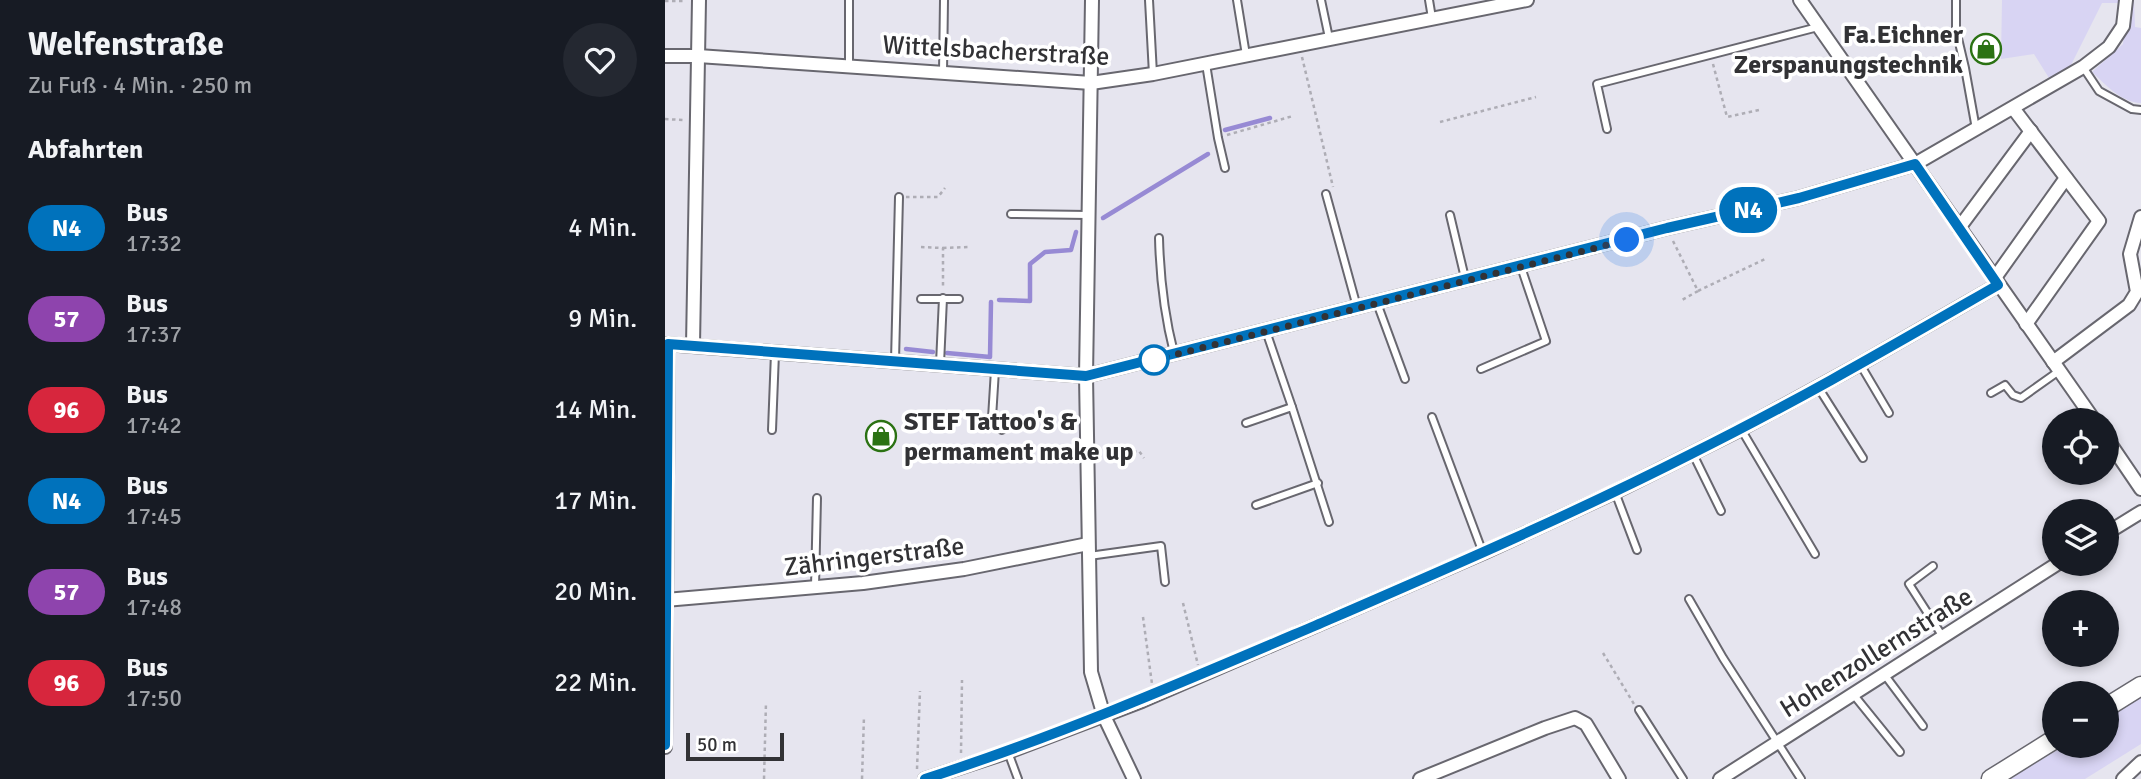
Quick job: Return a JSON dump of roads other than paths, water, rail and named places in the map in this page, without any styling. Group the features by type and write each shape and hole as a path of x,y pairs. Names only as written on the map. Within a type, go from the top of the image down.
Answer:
{"main road":[{"path":"2119,700 2141,686"},
{"path":"1991,779 2042,747"}],"street":[{"path":"1092,0 1086,376 1091,672 1104,716 1134,779"},
{"name":"Wittelsbacherstraße","path":"665,56 1091,83 1206,64 1527,0"},
{"path":"1800,0 2086,408"},
{"path":"665,747 666,344 1086,376 1667,228 1799,198 1915,164 2083,67 2109,47 2123,26 2126,0"},
{"path":"693,345 699,1"},
{"path":"2013,108 2099,221 2026,324"},
{"path":"1959,228 2031,131"},
{"path":"925,779 1104,716 1201,675 1483,553 1615,492 1741,429 1860,364 1996,282 2066,178"},
{"path":"2056,366 2139,295 2130,254 2141,217"},
{"path":"2119,457 2141,489"},
{"path":"2119,526 2141,512"},
{"name":"Zähringerstraße","path":"666,600 815,589 1089,550"},
{"name":"Hohenzollernstraße","path":"1720,779 2042,574"},
{"path":"1420,779 1545,727 1575,718 1586,724 1619,779"},
{"path":"2123,779 2141,762"}],"lane":[{"path":"849,0 849,66"},
{"path":"943,72 944,0"},
{"path":"1149,0 1153,74"},
{"path":"1237,0 1246,55"},
{"path":"1321,0 1329,38"},
{"path":"1429,0 1433,18"},
{"path":"1956,0 1956,30 1976,129"},
{"path":"1607,128 1597,84 1818,27"},
{"path":"1206,64 1217,138 1225,168"},
{"path":"2083,67 2099,91 2132,109 2141,110"},
{"path":"1326,194 1357,307"},
{"path":"895,362 899,197"},
{"path":"1011,214 1090,215"},
{"path":"1450,215 1466,280"},
{"path":"1159,237 1162,295 1174,355"},
{"path":"1481,369 1546,341 1521,267"},
{"path":"940,366 943,298"},
{"path":"921,299 958,299"},
{"path":"1377,303 1405,379"},
{"path":"1266,331 1329,522"},
{"path":"772,430 775,351"},
{"path":"1860,364 1889,413"},
{"path":"1991,393 2005,385 2013,395 2021,398 2056,366"},
{"path":"995,370 992,418 1002,430"},
{"path":"1818,387 1863,458"},
{"path":"1246,422 1292,407"},
{"path":"1432,417 1483,553"},
{"path":"1741,429 1815,554"},
{"path":"1693,454 1721,511"},
{"path":"1256,505 1318,483"},
{"path":"1615,492 1637,550"},
{"path":"815,589 817,498"},
{"path":"1089,550 1161,546 1165,582"},
{"path":"1933,566 1909,584 1943,637"},
{"path":"1689,599 1723,658 1801,779"},
{"path":"1884,674 1923,726"},
{"path":"1853,694 1900,752"},
{"path":"1639,710 1683,779"},
{"path":"1008,752 1018,779"}],"waterway":[{"path":"1225,130 1270,118"},
{"path":"1103,218 1208,154"},
{"path":"999,300 1030,301 1030,264 1045,252 1071,250 1076,232"},
{"path":"947,353 990,357 991,302"},
{"path":"906,349 933,352"}],"place":[{"name":"Fa.Eichner Zerspanungstechnik","path":"1986,49"},
{"name":"STEF Tattoo's & permament make up","path":"881,436"}]}
